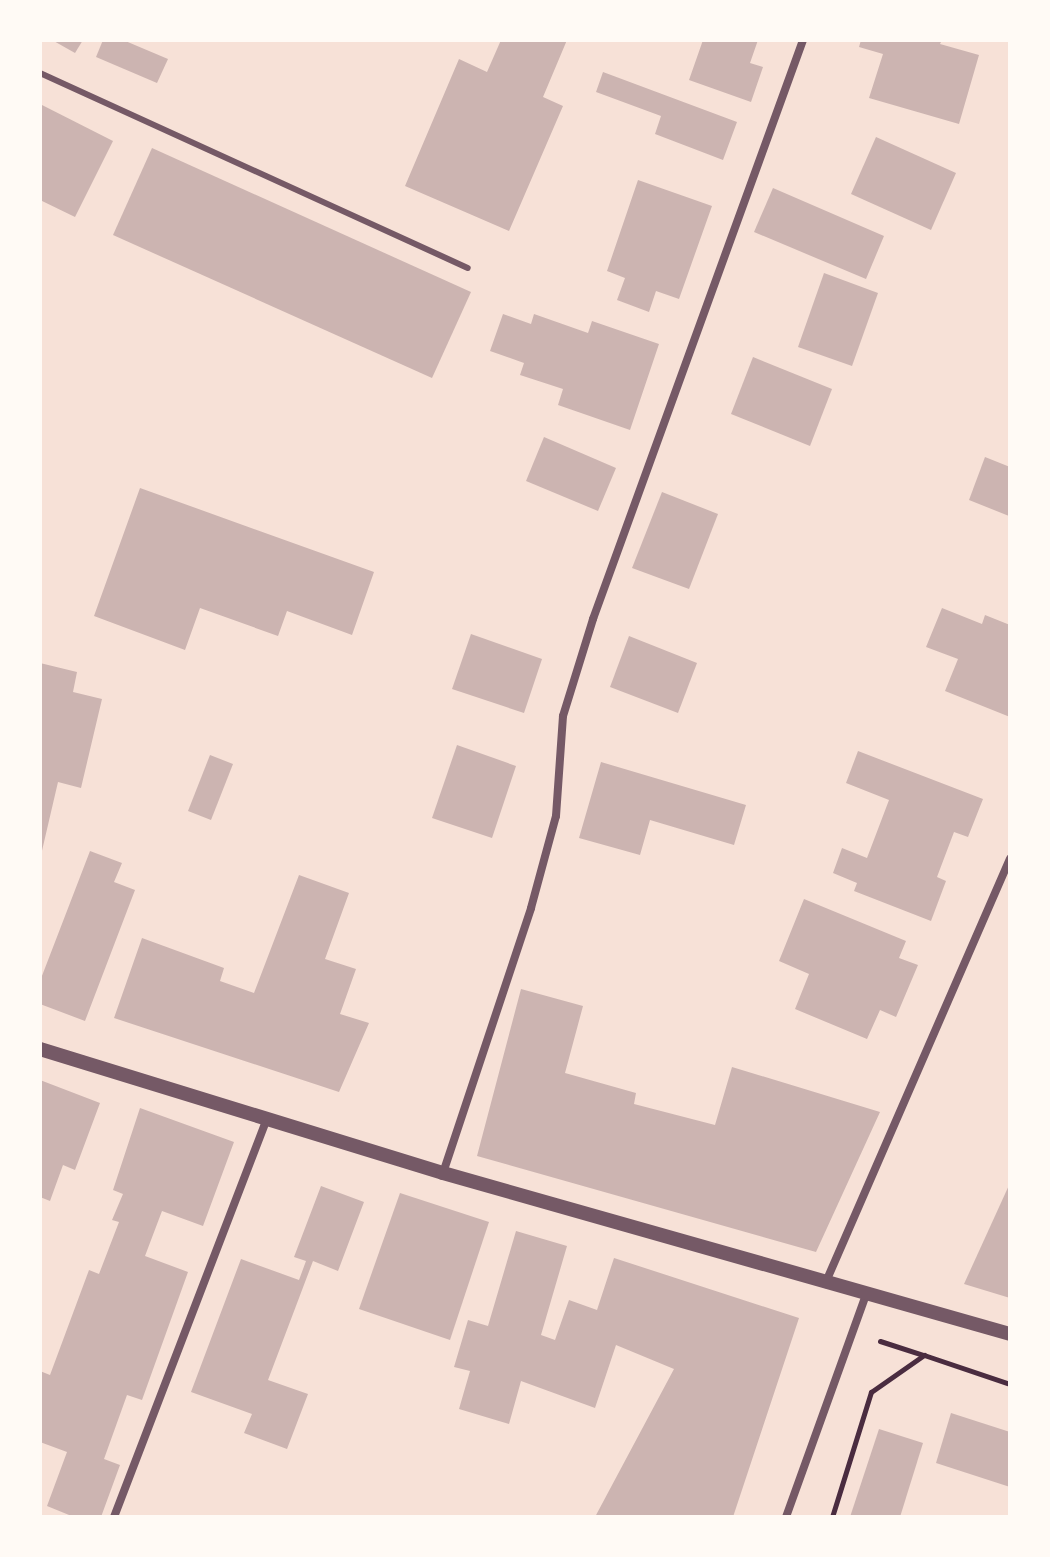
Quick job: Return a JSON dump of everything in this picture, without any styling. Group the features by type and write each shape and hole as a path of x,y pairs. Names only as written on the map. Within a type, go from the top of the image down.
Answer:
{"street":[{"path":"443,1173 535,893 556,816 563,716 593,619 803,40"},
{"path":"825,1284 1010,859"},
{"path":"40,1049 443,1173 825,1284 1010,1334"},
{"path":"114,1517 266,1120"},
{"path":"786,1517 866,1295"}],"lane":[{"path":"40,73 468,268"}],"path":[{"path":"853,1332 1010,1384"},
{"path":"832,1517 871,1392 924,1355"}],"building":[{"path":"52,40 83,40 75,53"},
{"path":"103,40 123,40 168,59 157,83 96,57"},
{"path":"501,40 567,40 543,97 563,106 509,231 405,186 459,59 487,72"},
{"path":"703,40 758,40 750,63 763,67 751,102 689,80"},
{"path":"861,40 942,40 940,44 979,55 959,124 869,98 883,54 859,47"},
{"path":"603,72 737,122 723,160 655,134 661,116 596,92"},
{"path":"40,104 113,141 75,217 40,200"},
{"path":"876,137 956,173 931,230 851,194"},
{"path":"152,148 471,292 432,378 113,235"},
{"path":"638,180 712,206 679,299 656,291 649,312 617,300 625,278 607,271"},
{"path":"773,188 884,236 866,279 754,232"},
{"path":"824,273 878,293 852,366 798,347"},
{"path":"503,314 531,324 534,314 588,333 592,321 659,344 630,430 558,405 563,389 520,375 524,363 490,351"},
{"path":"753,357 832,389 810,446 731,414"},
{"path":"544,437 616,468 598,511 526,481"},
{"path":"985,457 1010,467 1009,516 969,500"},
{"path":"140,488 374,572 352,635 287,611 278,636 200,608 185,650 94,616"},
{"path":"662,492 718,514 689,589 632,568"},
{"path":"942,608 982,624 985,615 1010,625 1010,717 945,691 958,659 926,647"},
{"path":"471,634 542,659 524,713 452,689"},
{"path":"629,636 697,663 678,713 610,687"},
{"path":"40,663 77,672 73,692 102,699 81,788 58,782 41,855"},
{"path":"457,745 516,766 492,838 432,818"},
{"path":"858,751 983,799 968,837 954,832 937,877 946,881 931,921 854,891 857,883 833,873 842,848 867,858 889,800 846,783"},
{"path":"210,755 233,764 211,820 188,811"},
{"path":"601,762 746,805 734,845 650,820 640,855 579,838"},
{"path":"90,851 122,863 114,882 135,890 85,1021 40,1004 40,981"},
{"path":"299,875 349,893 325,959 356,969 340,1014 369,1023 339,1092 114,1018 142,938 224,968 220,981 254,993"},
{"path":"804,899 906,941 899,958 918,965 896,1017 880,1010 867,1039 795,1009 809,974 779,961"},
{"path":"521,989 583,1006 565,1073 636,1093 634,1104 715,1125 732,1067 880,1112 816,1252 477,1156"},
{"path":"40,1080 100,1103 75,1170 63,1165 50,1201 40,1197"},
{"path":"140,1108 234,1142 203,1226 162,1211 145,1256 188,1272 142,1400 127,1395 104,1459 120,1465 101,1517 74,1517 47,1506 67,1452 40,1442 40,1371 50,1375 89,1270 99,1274 119,1222 112,1220 123,1194 113,1190"},
{"path":"1010,1183 1010,1298 964,1284"},
{"path":"321,1186 364,1202 338,1271 313,1261 268,1380 308,1394 287,1449 244,1433 252,1414 191,1392 241,1259 299,1280 306,1261 294,1257"},
{"path":"400,1193 489,1222 450,1340 359,1309"},
{"path":"516,1231 567,1246 541,1335 555,1340 569,1300 597,1310 614,1258 799,1318 733,1517 595,1517 674,1369 616,1345 595,1408 521,1381 509,1424 459,1409 470,1371 454,1367 468,1320 488,1326"},
{"path":"951,1413 1010,1432 1010,1487 936,1463"},
{"path":"879,1429 923,1443 900,1517 850,1517"}]}
